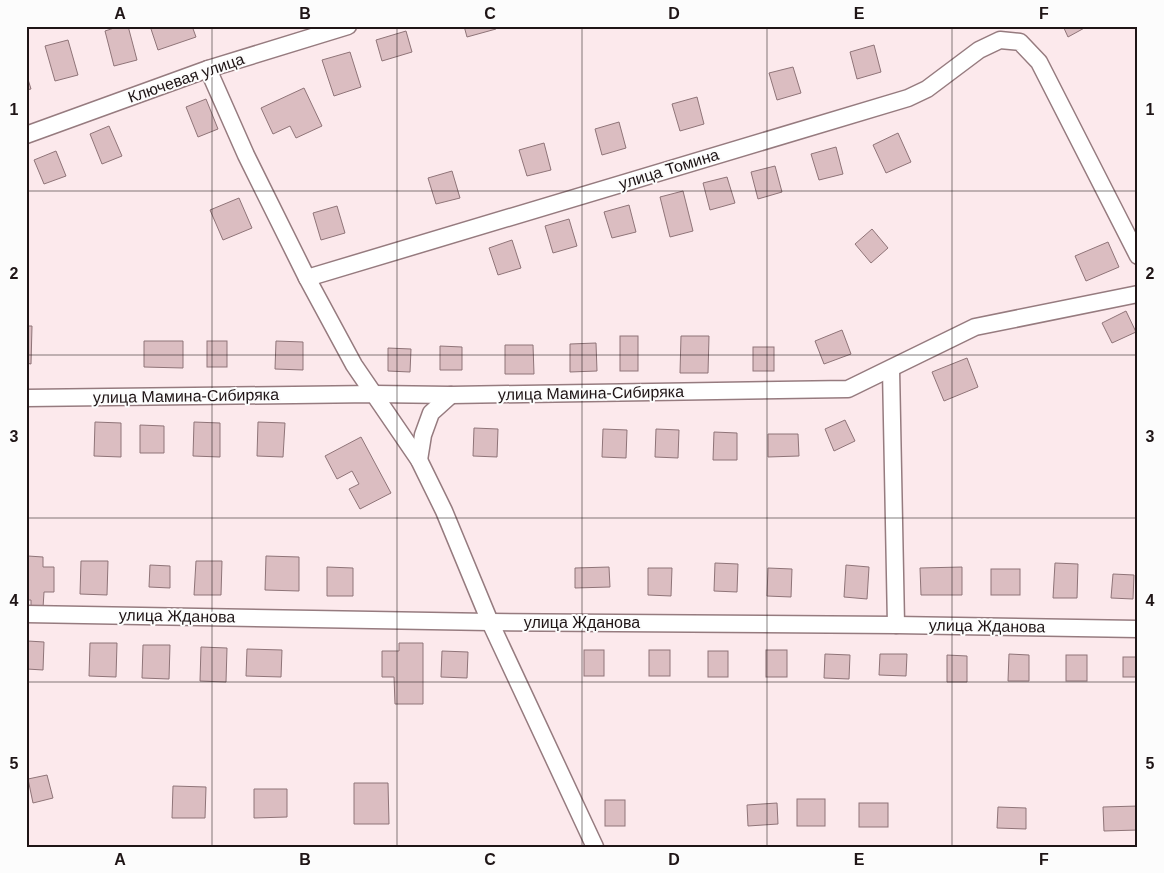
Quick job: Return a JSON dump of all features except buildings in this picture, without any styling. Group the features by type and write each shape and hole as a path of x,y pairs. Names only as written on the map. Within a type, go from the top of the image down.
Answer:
{"street":[{"name":"Ключевая улица","path":"26,135 208,69 348,26"},
{"name":"улица Томина","path":"307,278 908,98 927,89 978,50 1000,40 1020,42 1039,62 1138,256"},
{"path":"208,69 246,155 307,278 354,365 419,460 444,511 490,622 595,847"},
{"name":"улица Мамина-Сибиряка","path":"26,398 848,390 975,327 1138,294"},
{"path":"891,368 896,625"},
{"path":"419,460 423,435 432,413 451,395"},
{"name":"улица Жданова","path":"26,614 490,622 1138,629"}]}
